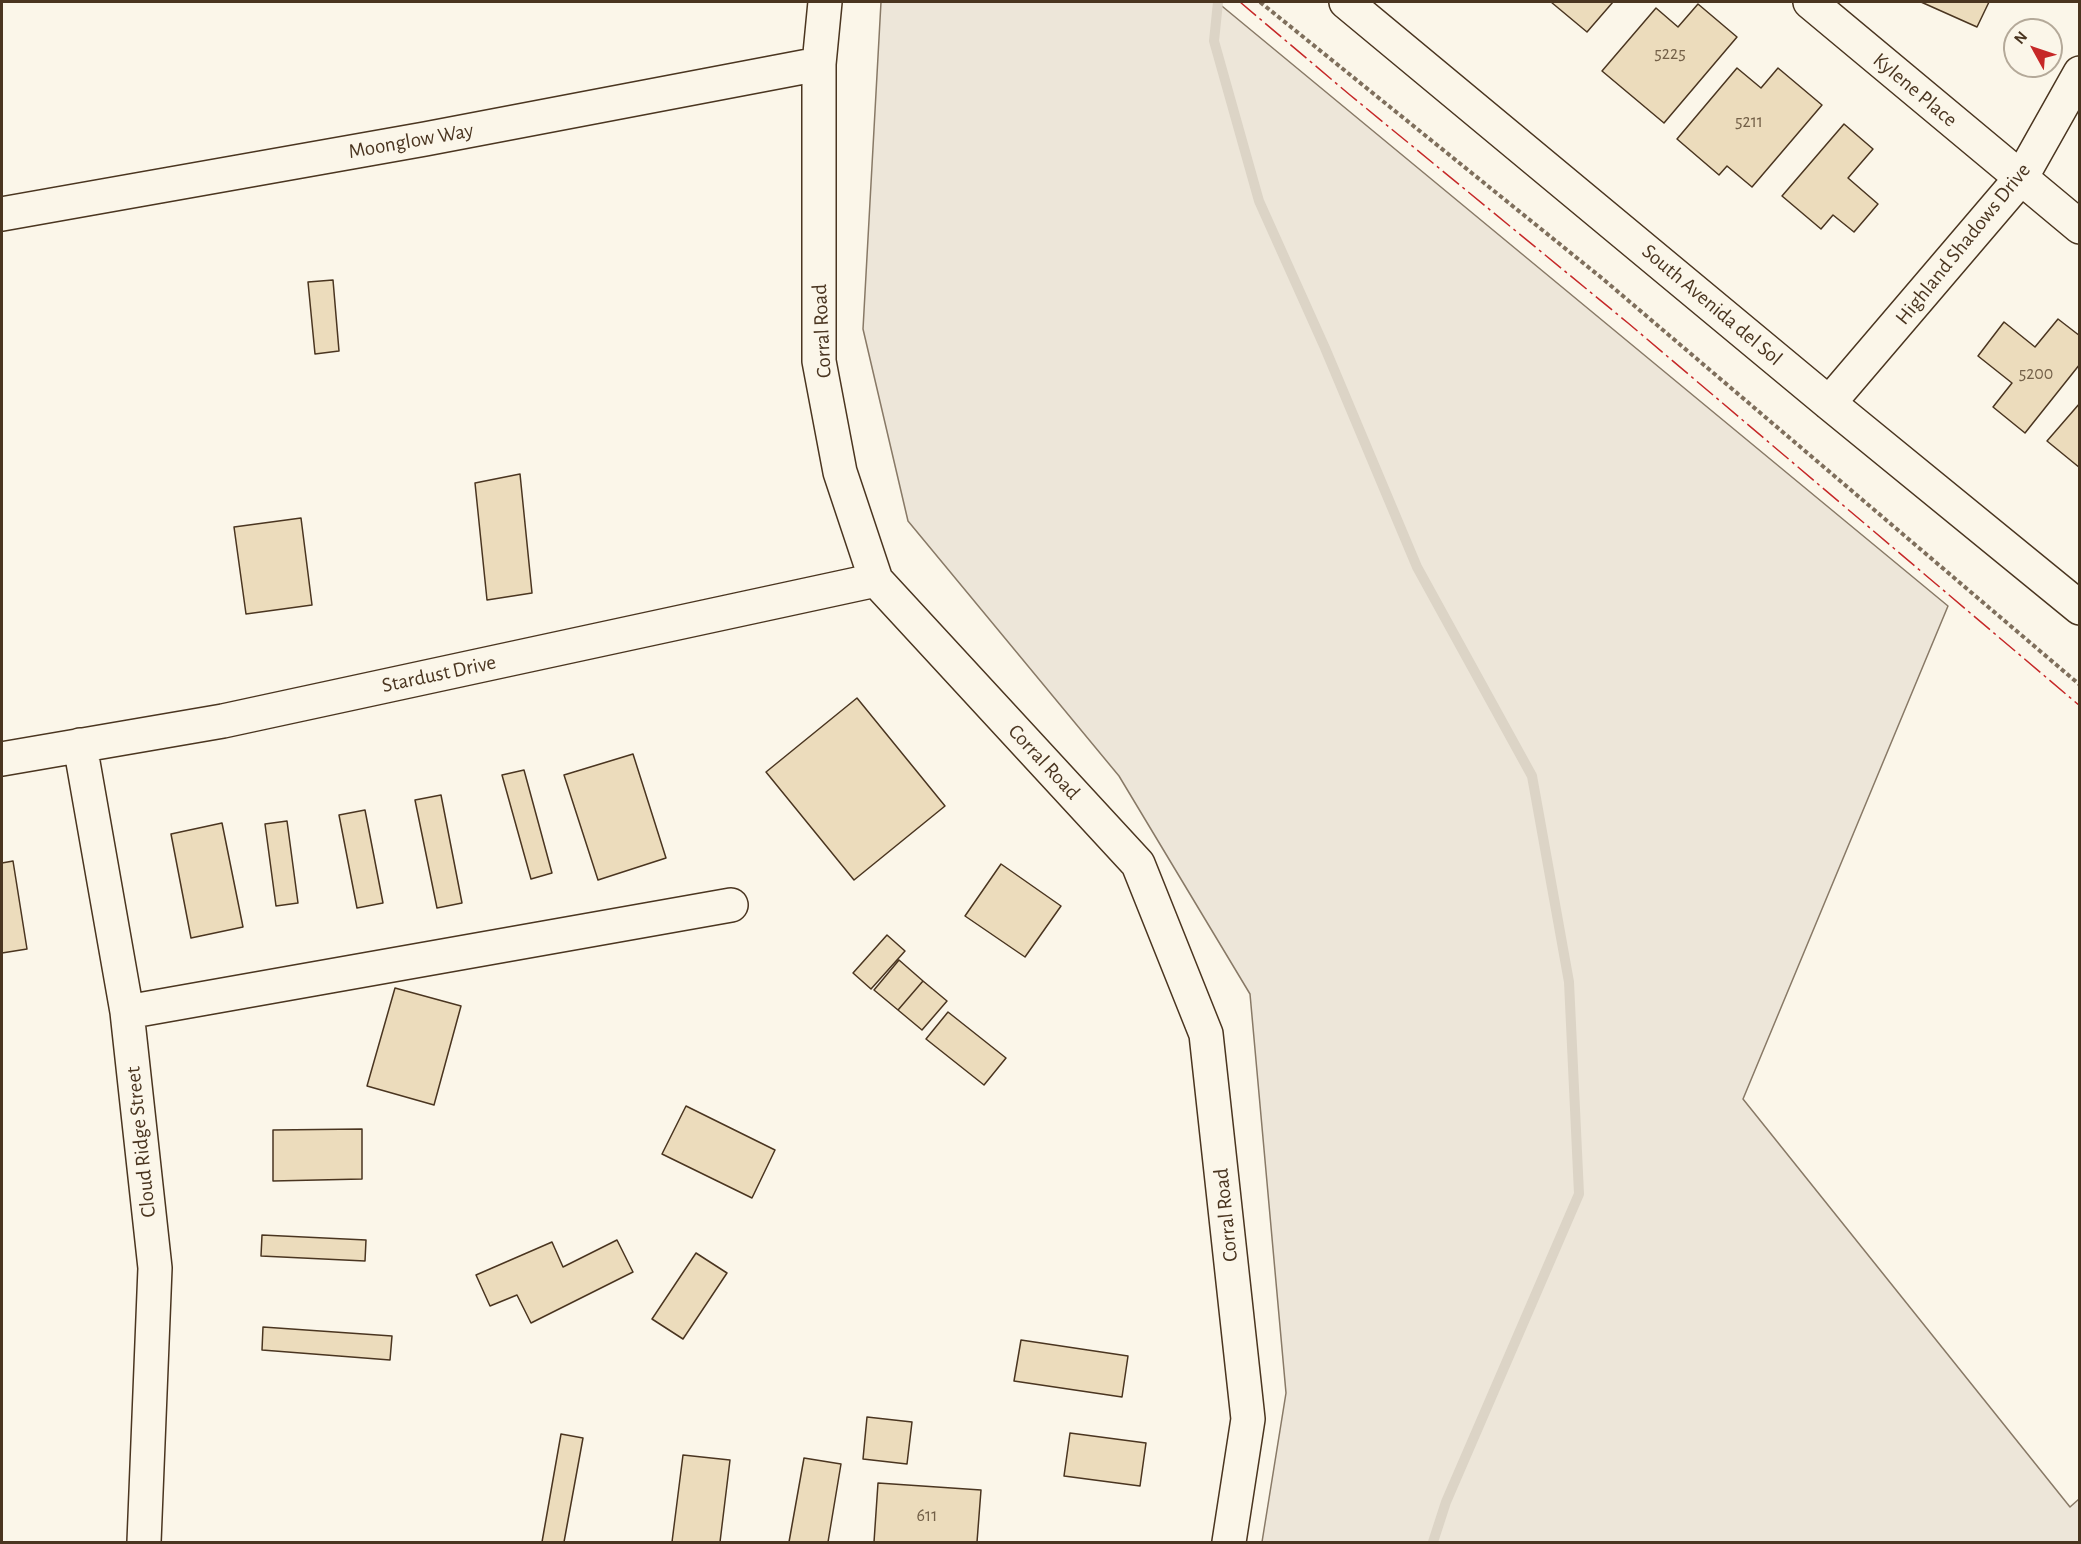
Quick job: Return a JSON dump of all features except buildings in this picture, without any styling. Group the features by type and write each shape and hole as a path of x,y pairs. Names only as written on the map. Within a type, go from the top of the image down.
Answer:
{"street":[{"name":"Corral Road","path":"825,2 819,64 819,361 840,472 876,580 1138,864 1206,1034 1248,1419 1229,1542"},
{"name":"South Avenida del Sol","path":"1346,2 2079,608"},
{"name":"Kylene Place","path":"1810,2 2079,227"},
{"name":"Moonglow Way","path":"2,214 437,137 819,64"},
{"name":"Highland Shadows Drive","path":"1829,403 2021,178 2079,73"},
{"name":"Stardust Drive","path":"2,759 223,721 876,580"},
{"name":"Cloud Ridge Street","path":"80,746 127,1012 155,1268 144,1542"},
{"path":"127,1012 731,905"}],"path":[{"path":"1260,2 1603,279 2079,685"}],"shaded area":[{"path":"881,2 1217,2 1948,606 1743,1099 2070,1507 2079,1499 2079,1542 1262,1542 1286,1393 1250,994 1119,776 908,521 863,329"}],"waterway":[{"path":"1218,2 1214,41 1259,201 1325,348 1417,567 1532,776 1569,982 1579,1194 1446,1502 1433,1542"}],"power":[{"path":"1240,2 1628,323 2080,706"}]}
